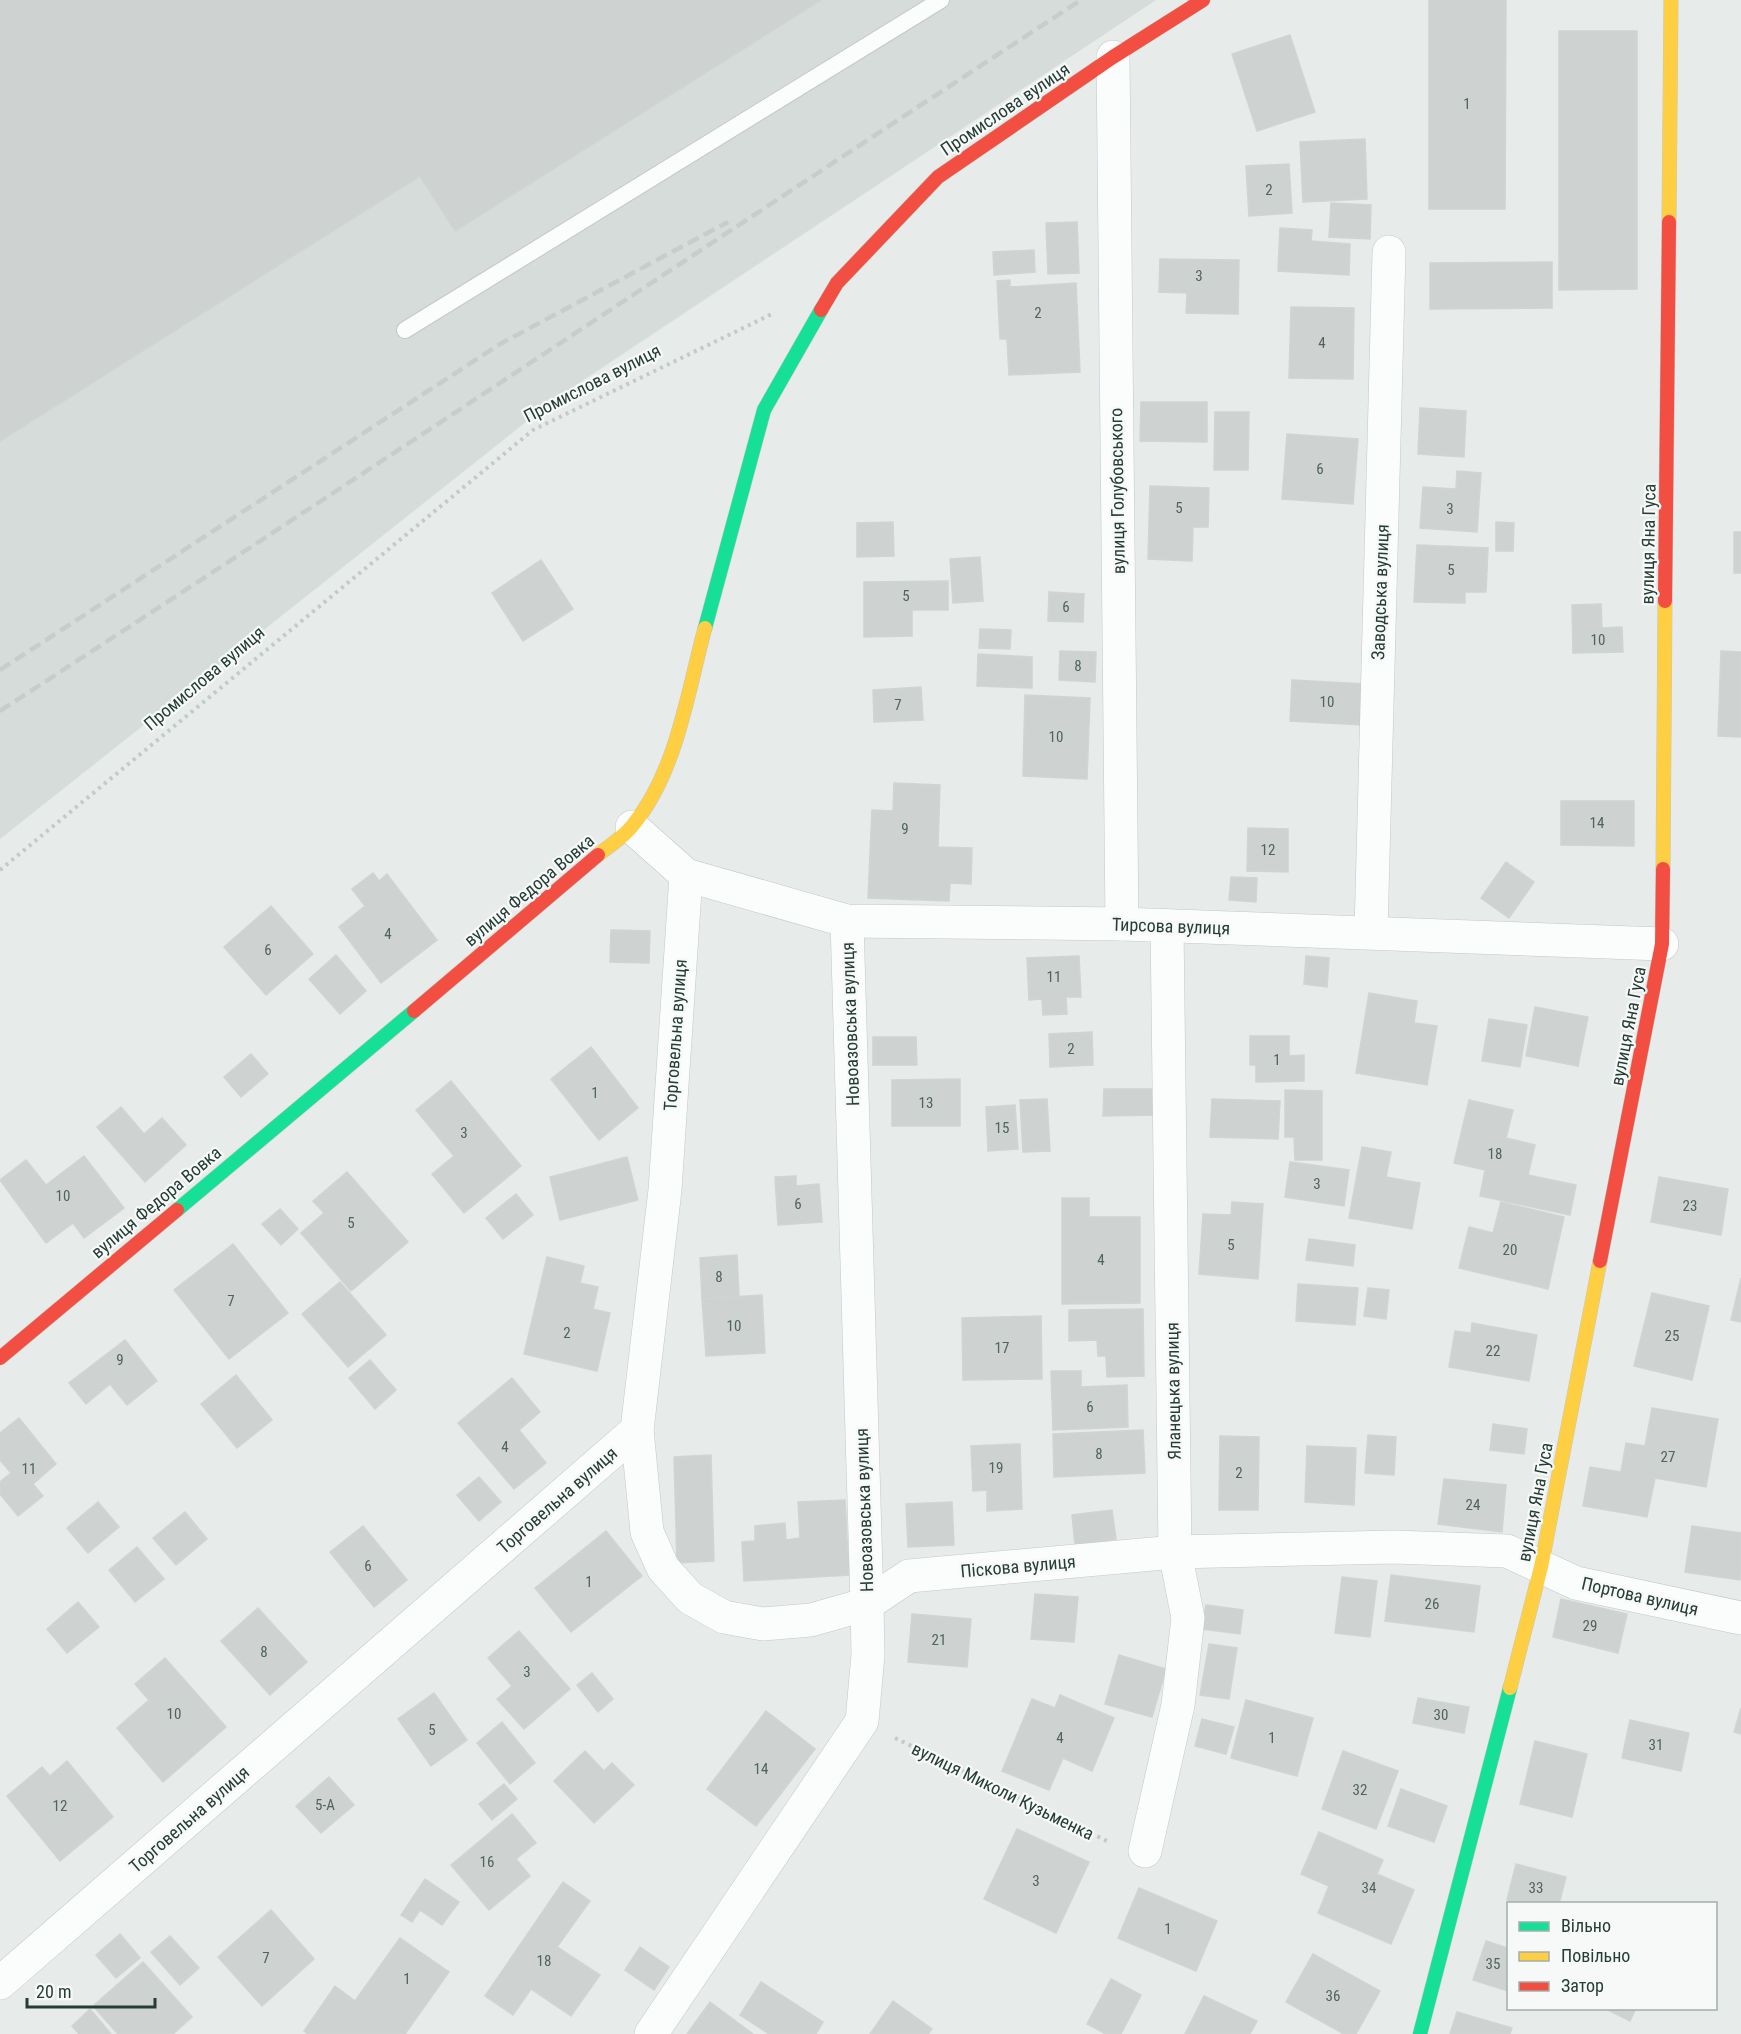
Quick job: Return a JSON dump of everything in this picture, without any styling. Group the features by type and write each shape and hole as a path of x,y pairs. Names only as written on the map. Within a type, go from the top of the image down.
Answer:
{"street":[{"name":"Промислова вулиця","path":"837,283 938,177 1113,57 1203,0"},
{"name":"вулиця Яна Гуса","path":"1420,2034 1541,1567 1662,944 1671,0"},
{"name":"вулиця Голубовського","path":"1113,57 1122,924"},
{"name":"Заводська вулиця","path":"1371,932 1389,252"},
{"name":"вулиця Федора Вовка","path":"0,1358 632,827 658,789 674,746 764,410 837,283"},
{"path":"632,827 686,875"},
{"name":"Тирсова вулиця","path":"686,875 847,921 1122,924 1662,944"},
{"name":"Торговельна вулиця","path":"0,1983 637,1430 665,1190 686,875"},
{"name":"Новоазовська вулиця","path":"651,2034 862,1721 868,1655 847,921"},
{"name":"Яланецька вулиця","path":"1145,1851 1178,1705 1188,1618 1175,1552 1167,926"},
{"name":"Піскова вулиця","path":"637,1430 647,1532 663,1569 690,1598 724,1617 763,1624 811,1620 867,1604 909,1576 1175,1552 1394,1547 1507,1551 1541,1567"},
{"name":"Портова вулиця","path":"1541,1567 1576,1583 1741,1618"}],"lane":[{"path":"405,330 941,0"}],"path":[{"name":"Промислова вулиця","path":"0,870 533,430 785,308"},
{"name":"вулиця Миколи Кузьменка","path":"862,1721 1125,1851 1145,1851"}],"shaded area":[{"path":"0,0 1156,0 555,399 0,839"}],"building":[{"path":"0,0 821,0 455,231 420,176 0,441"},
{"path":"1429,0 1506,0 1505,209 1429,209"},
{"path":"1559,31 1637,31 1637,289 1559,290"},
{"path":"1290,35 1315,112 1257,131 1232,54"},
{"path":"1365,139 1367,199 1303,202 1300,142"},
{"path":"1289,164 1292,213 1249,216 1246,166"},
{"path":"1331,203 1371,205 1370,239 1329,237"},
{"path":"1077,222 1079,273 1048,274 1046,223"},
{"path":"1280,228 1312,230 1311,241 1350,244 1349,275 1278,271"},
{"path":"1034,250 1035,272 994,275 993,252"},
{"path":"1160,259 1239,260 1238,314 1186,313 1187,293 1159,292"},
{"path":"1552,262 1552,308 1430,309 1430,263"},
{"path":"1010,280 1010,287 1076,283 1080,372 1009,375 1007,339 1000,339 997,281"},
{"path":"1291,307 1354,308 1353,379 1289,378"},
{"path":"1141,402 1207,402 1207,442 1140,441"},
{"path":"1420,408 1466,411 1464,457 1418,454"},
{"path":"1215,412 1249,412 1248,470 1214,470"},
{"path":"1287,434 1358,439 1353,504 1282,499"},
{"path":"1457,471 1481,473 1477,532 1420,528 1423,487 1456,489"},
{"path":"1150,486 1209,488 1208,527 1193,527 1192,561 1148,559"},
{"path":"893,522 894,556 857,557 857,523"},
{"path":"1496,522 1514,523 1513,551 1496,551"},
{"path":"1734,532 1741,532 1741,573 1734,573"},
{"path":"1417,545 1488,548 1486,592 1465,592 1465,603 1414,602"},
{"path":"980,557 983,601 953,603 950,559"},
{"path":"541,560 573,609 523,641 492,593"},
{"path":"948,581 948,610 912,610 912,636 864,637 864,582"},
{"path":"1049,592 1084,594 1083,622 1048,621"},
{"path":"1601,604 1602,628 1622,627 1623,652 1573,653 1572,605"},
{"path":"980,629 1011,630 1010,649 979,648"},
{"path":"1060,651 1096,652 1095,682 1059,680"},
{"path":"1721,651 1741,652 1741,737 1718,736"},
{"path":"978,654 1032,657 1032,688 977,686"},
{"path":"1292,680 1365,684 1363,725 1290,721"},
{"path":"921,687 923,720 874,722 873,690"},
{"path":"1025,695 1090,698 1087,779 1023,776"},
{"path":"894,783 940,785 938,847 972,848 971,884 950,883 949,901 868,898 872,810 893,811"},
{"path":"1561,801 1634,801 1634,846 1561,845"},
{"path":"1248,828 1288,829 1288,872 1247,871"},
{"path":"1506,862 1534,882 1509,918 1481,898"},
{"path":"373,873 379,881 387,874 437,940 381,983 339,927 365,906 352,889"},
{"path":"1231,877 1257,878 1256,902 1229,900"},
{"path":"271,906 313,954 266,995 224,947"},
{"path":"611,930 650,931 649,963 610,962"},
{"path":"336,955 366,991 340,1014 309,979"},
{"path":"1079,956 1081,997 1066,997 1067,1014 1043,1015 1042,999 1029,1000 1027,958"},
{"path":"1306,956 1329,958 1327,987 1304,984"},
{"path":"1369,993 1417,1001 1414,1023 1437,1026 1427,1085 1356,1073"},
{"path":"1535,1007 1588,1017 1578,1066 1526,1056"},
{"path":"1489,1019 1527,1025 1520,1067 1482,1061"},
{"path":"1092,1032 1093,1065 1050,1067 1049,1034"},
{"path":"1250,1036 1289,1036 1289,1056 1304,1055 1304,1081 1256,1082 1256,1065 1250,1065"},
{"path":"873,1037 916,1037 917,1065 873,1065"},
{"path":"591,1047 638,1108 599,1140 551,1079"},
{"path":"251,1054 268,1074 241,1097 224,1077"},
{"path":"960,1079 960,1126 892,1126 892,1080"},
{"path":"451,1081 521,1166 464,1213 432,1174 454,1156 416,1110"},
{"path":"1104,1089 1155,1089 1155,1115 1103,1116"},
{"path":"1285,1090 1322,1091 1322,1160 1295,1160 1294,1137 1285,1137"},
{"path":"1047,1099 1050,1151 1023,1152 1020,1100"},
{"path":"1212,1099 1280,1101 1278,1139 1210,1137"},
{"path":"1469,1100 1513,1110 1506,1138 1535,1145 1528,1175 1576,1185 1570,1215 1480,1196 1485,1170 1454,1163"},
{"path":"1015,1105 1018,1149 988,1151 986,1107"},
{"path":"121,1107 144,1134 162,1118 186,1145 145,1182 97,1127"},
{"path":"1362,1147 1391,1152 1386,1177 1420,1183 1412,1229 1349,1218"},
{"path":"84,1156 124,1208 84,1238 73,1223 46,1243 0,1180 26,1160 46,1185"},
{"path":"627,1157 638,1200 560,1220 550,1177"},
{"path":"1290,1162 1349,1170 1344,1206 1285,1197"},
{"path":"347,1172 408,1242 351,1291 301,1233 324,1213 313,1201"},
{"path":"796,1176 796,1186 819,1184 822,1222 778,1225 775,1177"},
{"path":"1659,1177 1728,1189 1721,1235 1651,1222"},
{"path":"516,1194 533,1215 503,1239 486,1218"},
{"path":"1062,1198 1089,1198 1089,1217 1140,1217 1140,1303 1062,1304"},
{"path":"1232,1202 1263,1204 1258,1279 1199,1274 1203,1214 1231,1215"},
{"path":"1501,1202 1564,1217 1548,1289 1459,1268 1469,1227 1493,1233"},
{"path":"280,1209 298,1229 281,1245 262,1224"},
{"path":"1309,1239 1355,1245 1353,1266 1306,1260"},
{"path":"233,1244 288,1313 229,1359 174,1290"},
{"path":"737,1255 739,1296 702,1299 700,1258"},
{"path":"547,1257 584,1266 580,1283 598,1287 593,1309 610,1313 597,1371 524,1354"},
{"path":"1741,1278 1741,1322 1731,1320"},
{"path":"340,1282 386,1335 348,1367 302,1314"},
{"path":"1298,1284 1358,1288 1355,1325 1296,1321"},
{"path":"1368,1288 1389,1290 1386,1319 1364,1316"},
{"path":"1652,1293 1709,1306 1692,1380 1634,1366"},
{"path":"762,1295 765,1353 706,1356 702,1299"},
{"path":"1143,1309 1144,1376 1107,1377 1106,1356 1098,1356 1097,1340 1069,1341 1069,1310"},
{"path":"1041,1316 1042,1379 963,1380 962,1318"},
{"path":"1472,1323 1537,1335 1529,1381 1449,1367 1455,1331 1471,1333"},
{"path":"125,1340 157,1381 127,1405 110,1384 86,1404 69,1383"},
{"path":"370,1360 396,1390 375,1409 349,1378"},
{"path":"1051,1371 1081,1371 1081,1387 1127,1385 1128,1427 1053,1430"},
{"path":"236,1375 272,1420 237,1448 201,1404"},
{"path":"512,1378 540,1412 519,1430 546,1463 514,1489 458,1423"},
{"path":"1652,1408 1718,1419 1706,1487 1655,1478 1647,1517 1583,1506 1590,1467 1621,1472 1626,1443 1645,1446"},
{"path":"19,1418 56,1464 33,1484 43,1496 18,1516 0,1494 0,1482 11,1473 0,1460 0,1433"},
{"path":"1493,1424 1527,1429 1524,1454 1490,1450"},
{"path":"1143,1430 1145,1473 1054,1477 1053,1434"},
{"path":"1368,1435 1396,1437 1394,1475 1365,1473"},
{"path":"1220,1436 1259,1437 1258,1510 1219,1510"},
{"path":"1020,1444 1022,1509 987,1511 987,1490 973,1491 971,1446"},
{"path":"1307,1446 1356,1448 1354,1505 1305,1502"},
{"path":"711,1455 714,1561 677,1563 674,1457"},
{"path":"479,1477 501,1502 479,1521 457,1495"},
{"path":"1444,1479 1506,1485 1502,1532 1438,1524"},
{"path":"845,1500 849,1575 744,1581 742,1542 755,1541 755,1526 785,1523 786,1540 800,1538 798,1502"},
{"path":"98,1502 119,1527 88,1553 67,1528"},
{"path":"952,1502 954,1545 908,1547 906,1504"},
{"path":"1112,1510 1116,1539 1075,1545 1072,1515"},
{"path":"185,1512 207,1539 176,1565 153,1538"},
{"path":"363,1526 407,1580 374,1607 330,1552"},
{"path":"1692,1526 1741,1533 1740,1580 1685,1572"},
{"path":"606,1531 642,1576 571,1632 535,1588"},
{"path":"137,1547 164,1579 135,1602 109,1570"},
{"path":"1391,1575 1480,1586 1474,1632 1385,1621"},
{"path":"1342,1577 1377,1581 1370,1637 1335,1633"},
{"path":"1035,1594 1078,1597 1074,1642 1031,1639"},
{"path":"1561,1599 1627,1614 1618,1653 1553,1637"},
{"path":"78,1602 99,1627 67,1653 47,1629"},
{"path":"1206,1605 1243,1610 1240,1634 1202,1629"},
{"path":"258,1608 307,1662 270,1695 221,1641"},
{"path":"912,1614 971,1619 967,1667 908,1662"},
{"path":"519,1631 570,1689 524,1729 497,1699 512,1686 488,1658"},
{"path":"1209,1644 1237,1648 1229,1699 1200,1695"},
{"path":"1119,1655 1166,1669 1152,1717 1105,1704"},
{"path":"165,1658 226,1727 163,1782 117,1728 149,1700 135,1684"},
{"path":"592,1673 613,1699 598,1712 577,1685"},
{"path":"434,1693 467,1740 431,1766 398,1719"},
{"path":"1060,1695 1114,1718 1092,1771 1063,1758 1049,1790 1002,1771 1032,1699 1055,1708"},
{"path":"1418,1698 1469,1707 1464,1733 1413,1723"},
{"path":"1246,1700 1313,1718 1297,1776 1231,1758"},
{"path":"1741,1708 1741,1734 1734,1732"},
{"path":"766,1711 815,1749 756,1826 707,1789"},
{"path":"1202,1719 1234,1727 1226,1754 1195,1746"},
{"path":"1630,1720 1689,1733 1681,1771 1622,1758"},
{"path":"502,1722 535,1763 510,1784 477,1743"},
{"path":"1535,1741 1587,1754 1572,1817 1520,1804"},
{"path":"585,1751 604,1771 612,1763 634,1785 594,1823 554,1781"},
{"path":"1343,1751 1398,1771 1376,1829 1322,1809"},
{"path":"67,1761 113,1817 60,1861 7,1796 42,1767 50,1776"},
{"path":"329,1777 354,1805 321,1833 296,1806"},
{"path":"504,1784 517,1799 492,1820 479,1804"},
{"path":"1401,1789 1447,1806 1434,1842 1388,1826"},
{"path":"512,1814 536,1843 516,1859 530,1876 489,1910 451,1865"},
{"path":"1017,1829 1089,1862 1056,1933 984,1899"},
{"path":"1319,1832 1383,1860 1377,1874 1414,1890 1391,1944 1318,1913 1329,1886 1301,1874"},
{"path":"1516,1864 1566,1877 1560,1902 1507,1900"},
{"path":"425,1879 459,1902 442,1925 420,1910 412,1922 401,1915"},
{"path":"563,1882 590,1901 557,1947 600,1975 571,2016 531,1989 513,2015 485,1996"},
{"path":"1139,1888 1217,1921 1196,1971 1118,1938"},
{"path":"271,1910 314,1959 262,2006 218,1957"},
{"path":"120,1934 140,1958 116,1978 96,1955"},
{"path":"170,1936 199,1968 180,1985 151,1952"},
{"path":"400,1938 449,1972 405,2034 308,2034 304,2031 335,1986 355,2001"},
{"path":"1486,1941 1507,1948 1507,1991 1473,1980"},
{"path":"640,1947 669,1967 654,1990 625,1970"},
{"path":"1313,1954 1380,1991 1356,2034 1344,2034 1286,2002"},
{"path":"143,1962 192,2017 173,2034 118,2034 93,2006"},
{"path":"1111,1979 1141,1995 1121,2034 1106,2034 1087,2024"},
{"path":"761,1982 823,2022 816,2034 769,2034 740,2015"},
{"path":"1204,1996 1257,2021 1250,2034 1185,2034"},
{"path":"893,2001 932,2029 928,2034 870,2034"},
{"path":"710,2002 753,2034 687,2034"},
{"path":"90,2009 111,2034 79,2034 72,2026"},
{"path":"1608,2010 1635,2010 1630,2021"},
{"path":"1457,2012 1512,2028 1510,2034 1450,2034"}],"railway":[{"path":"0,711 1081,0"},
{"path":"0,670 500,344 728,222"}],"traffic: fast":[{"path":"705,628 764,410 821,310"},
{"path":"177,1210 414,1011"},
{"path":"1420,2034 1510,1688"}],"traffic: slow":[{"path":"1669,222 1671,0"},
{"path":"1663,869 1665,601"},
{"path":"598,855 629,829 648,804 660,781 679,731 705,628"},
{"path":"1510,1688 1541,1567 1600,1261"}],"traffic: jam":[{"path":"821,310 837,283 938,177 1113,57 1203,0"},
{"path":"1665,601 1669,222"},
{"path":"414,1011 598,855"},
{"path":"1600,1261 1662,944 1663,869"},
{"path":"0,1358 177,1210"}]}
